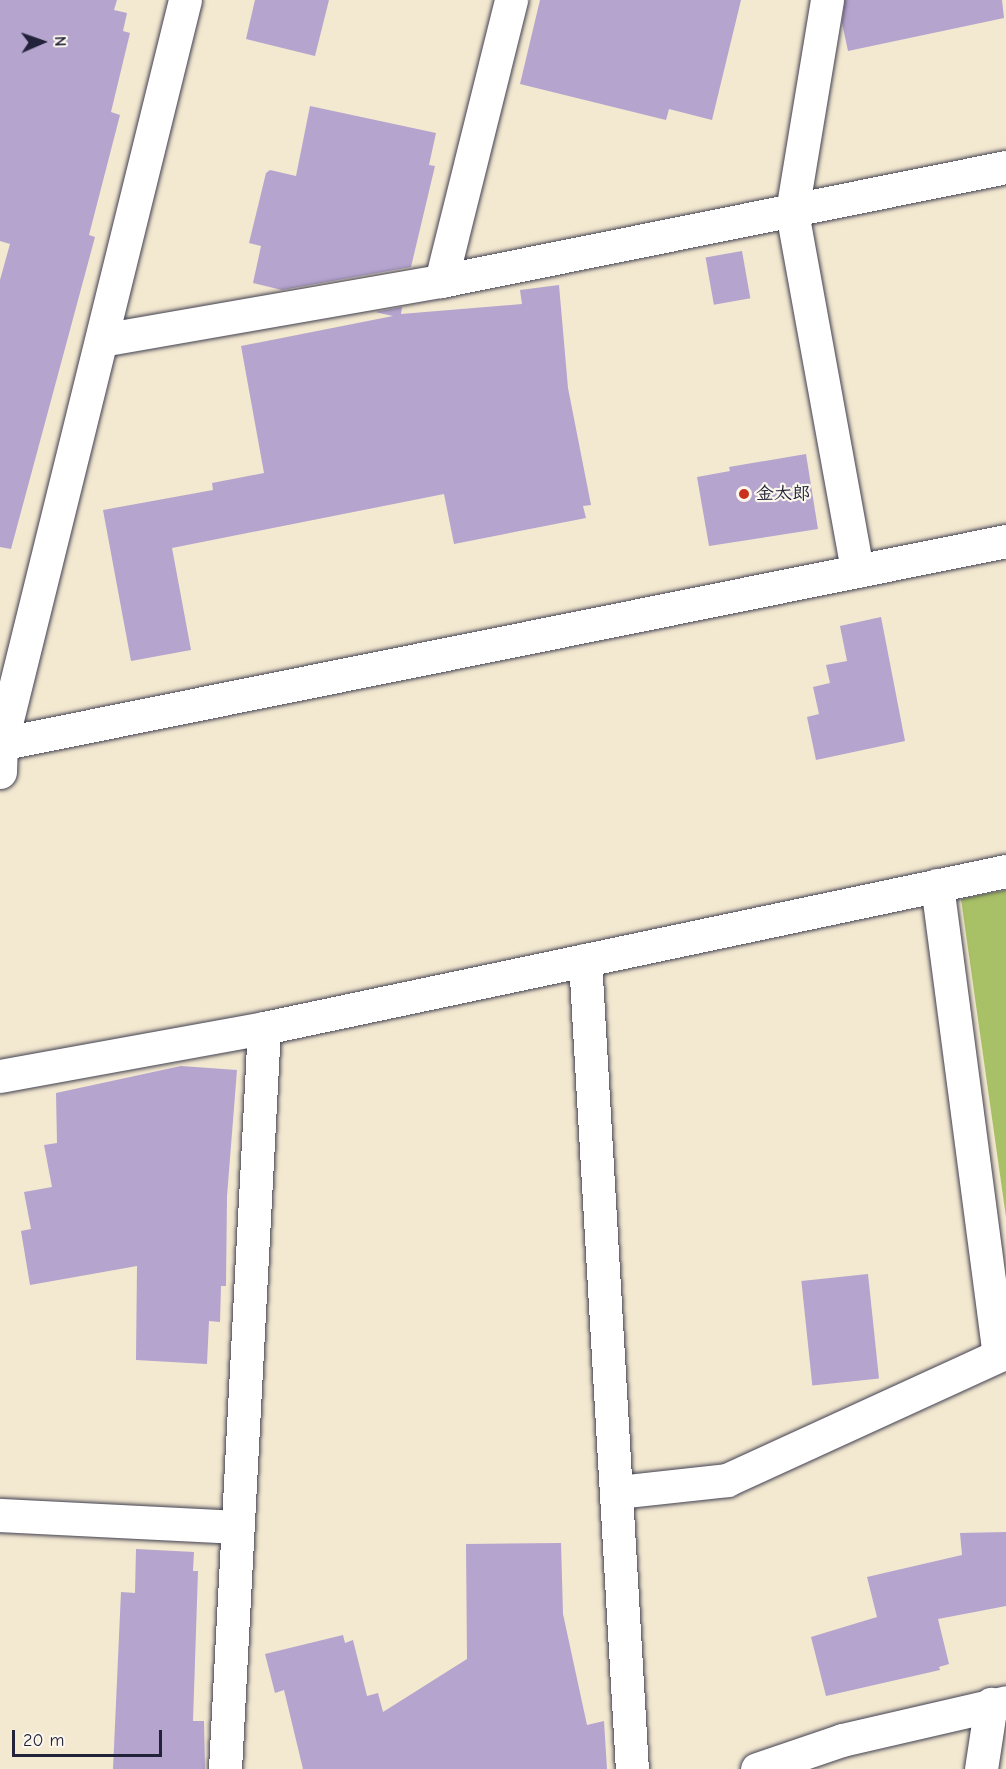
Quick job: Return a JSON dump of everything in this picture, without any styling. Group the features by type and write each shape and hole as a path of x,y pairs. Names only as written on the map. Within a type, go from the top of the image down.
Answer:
{"street":[{"path":"185,0 0,753 1006,541"},
{"path":"441,281 511,0"},
{"path":"827,0 792,212 857,571"},
{"path":"102,340 441,281 1006,167"},
{"path":"0,1076 264,1028 1006,871"},
{"path":"617,1492 727,1480 1002,1354 937,885"},
{"path":"585,960 632,1769"},
{"path":"225,1769 264,1028"},
{"path":"0,1515 237,1527"},
{"path":"758,1769 842,1740 999,1703 981,1769"}],"green space":[{"path":"1006,890 1006,1217 961,899"}],"building":[{"path":"0,0 117,0 114,10 127,13 123,31 130,33 111,112 120,115 89,235 95,237 11,549 0,547 0,280 10,244 0,241"},
{"path":"255,0 329,0 315,56 246,39"},
{"path":"540,0 741,0 712,120 669,109 666,120 520,84"},
{"path":"845,0 1002,0 1004,18 848,51 842,23"},
{"path":"310,106 436,133 429,165 435,166 411,267 282,290 253,283 261,246 249,243 266,173 270,170 296,176"},
{"path":"742,251 750,298 714,305 706,257"},
{"path":"559,285 568,388 591,505 583,506 586,518 454,544 444,494 172,548 191,650 131,661 103,510 213,490 212,483 264,473 241,346 393,316 375,312 402,307 401,314 522,304 520,290"},
{"name":"金太郎","path":"806,454 818,529 709,546 697,477 730,471 729,467"},
{"path":"881,617 905,741 816,760 807,717 819,714 813,687 830,683 826,665 847,661 840,626"},
{"path":"181,1066 237,1070 227,1196 226,1286 221,1286 220,1322 209,1321 207,1364 136,1360 137,1266 30,1285 21,1231 31,1229 24,1192 52,1187 44,1145 57,1143 56,1093"},
{"path":"868,1274 879,1378 812,1385 801,1281"},
{"path":"1006,1532 1006,1606 938,1619 949,1664 939,1667 940,1670 826,1696 811,1637 877,1617 867,1577 962,1555 960,1533"},
{"path":"561,1543 563,1614 587,1725 604,1721 607,1769 303,1769 284,1690 275,1693 265,1654 343,1635 345,1643 353,1640 367,1696 378,1693 383,1712 467,1659 466,1544"},
{"path":"136,1549 194,1552 193,1571 198,1571 193,1721 204,1721 205,1769 113,1769 121,1592 135,1593"}],"place":[{"name":"金太郎","path":"744,494"}]}
